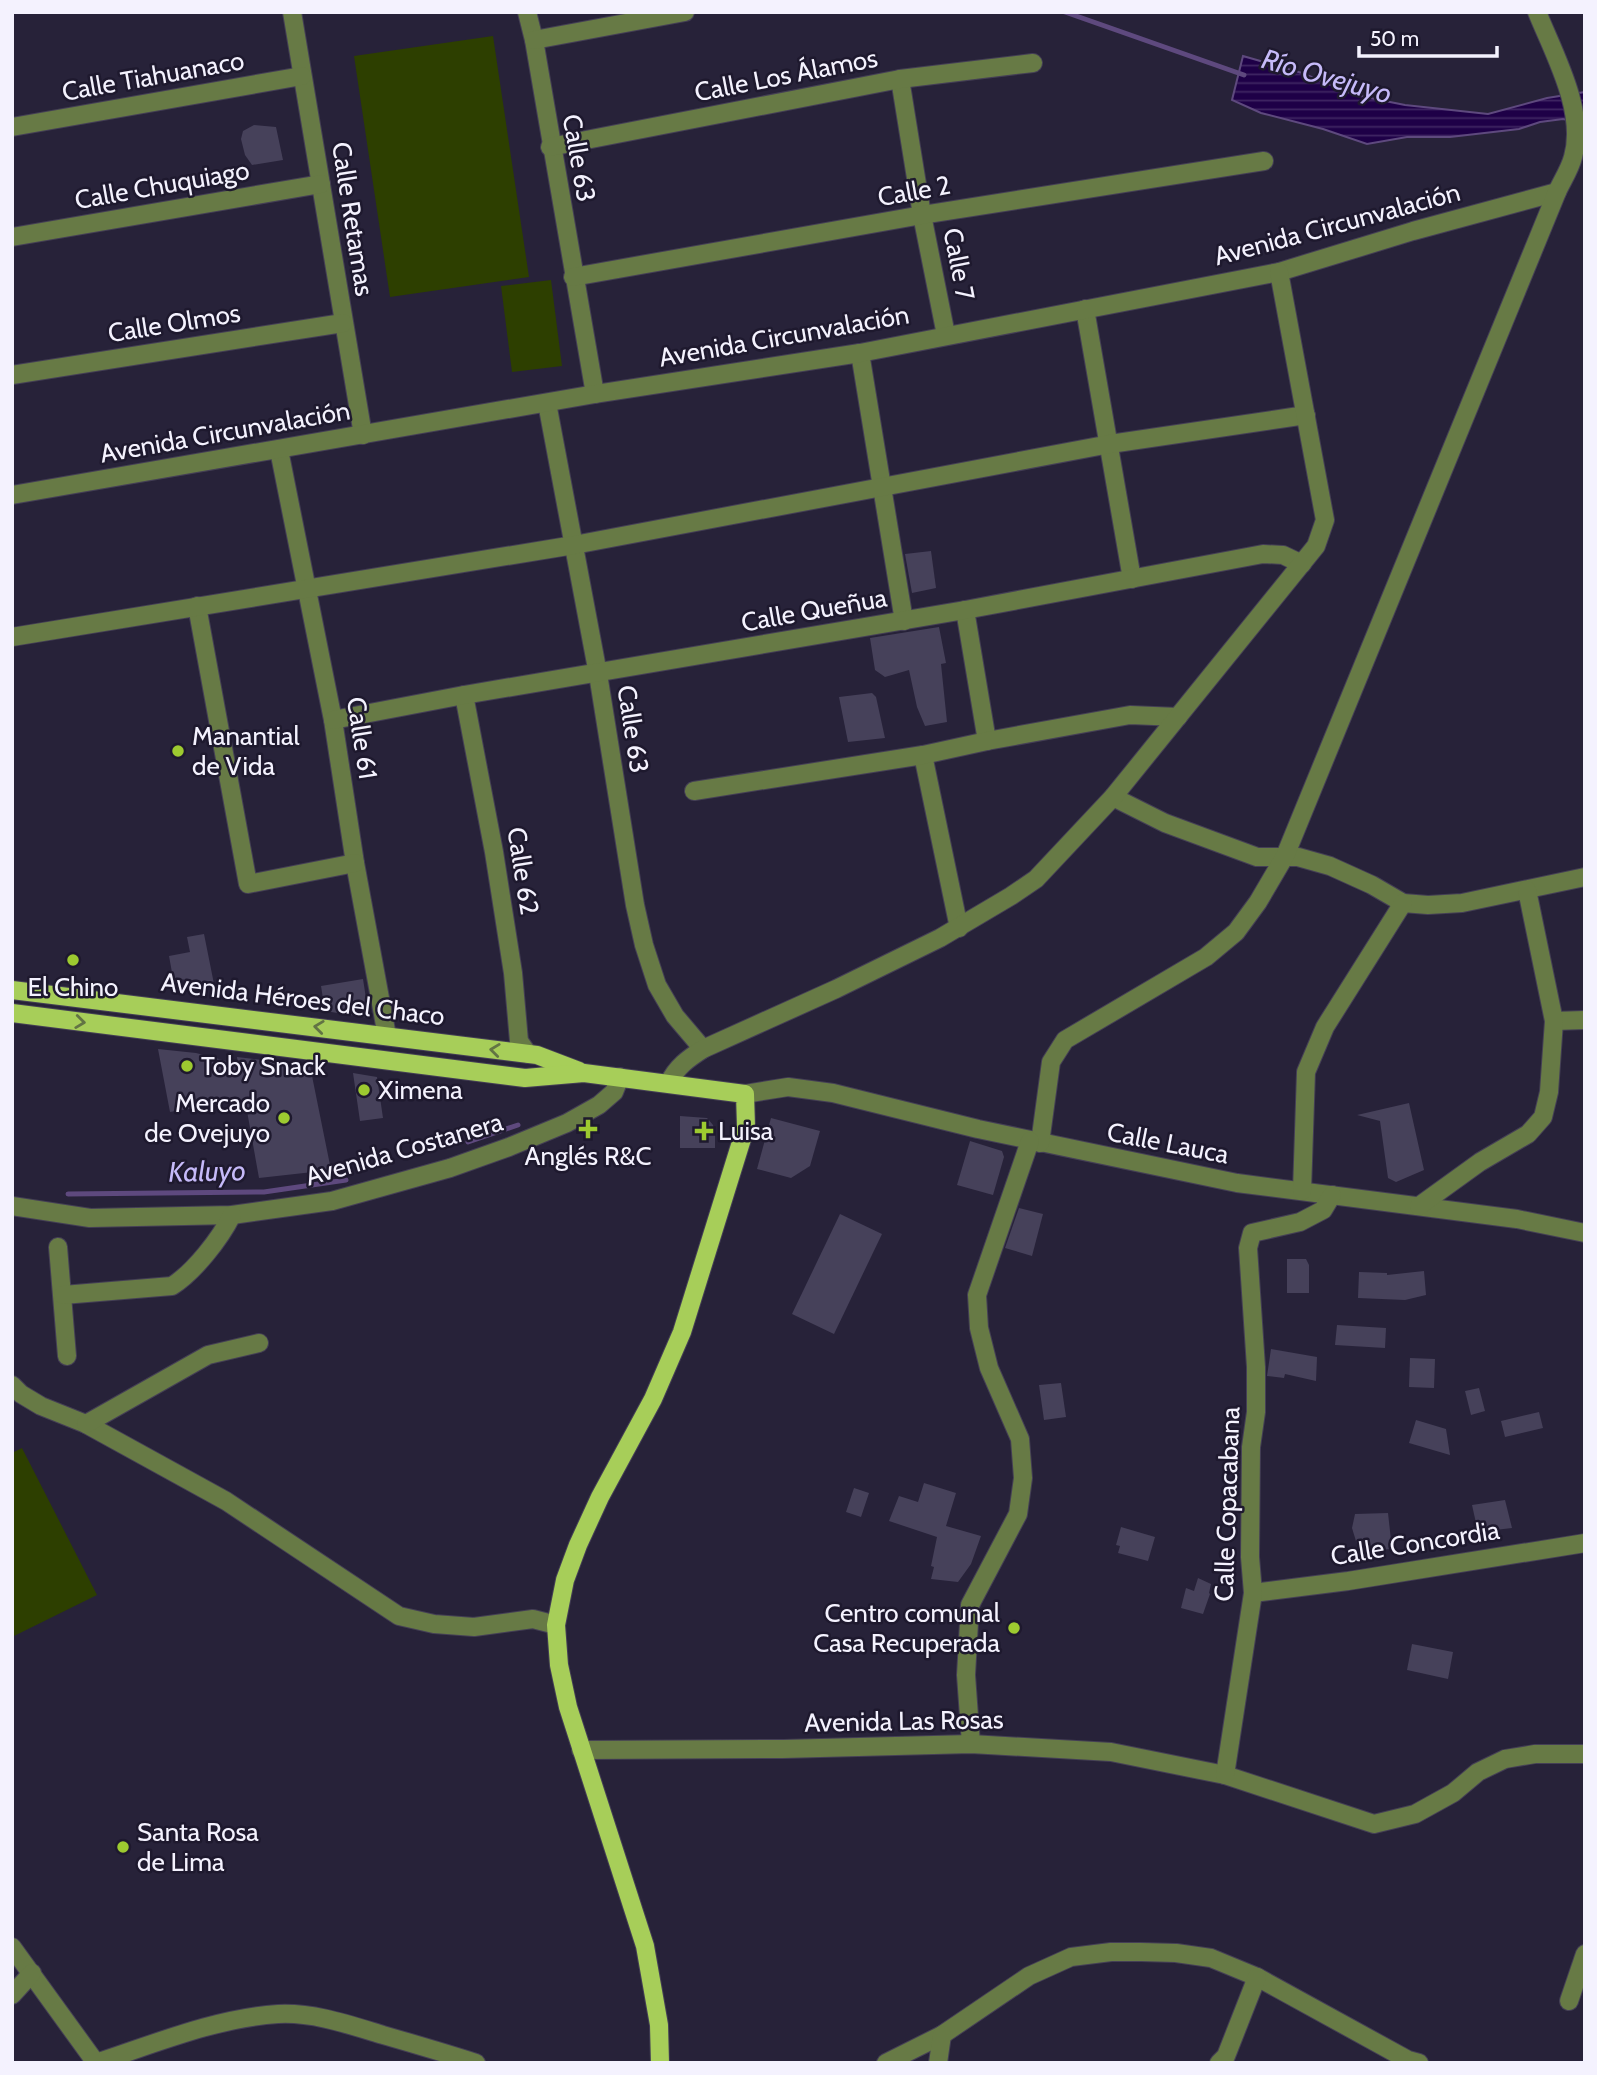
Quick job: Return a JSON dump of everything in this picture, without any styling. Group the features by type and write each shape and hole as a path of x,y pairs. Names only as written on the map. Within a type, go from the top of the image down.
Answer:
{"main road":[{"name":"Avenida Héroes del Chaco","path":"12,990 527,1054 549,1059 584,1073"},
{"name":"Avenida Héroes del Chaco","path":"12,1013 524,1078 584,1073 745,1094"},
{"path":"384,1060 387,1036"},
{"path":"524,1078 527,1054"},
{"path":"660,2063 659,2025 645,1946 568,1707 559,1665 556,1625 565,1580 578,1545 600,1497 653,1399 682,1332 746,1126 745,1094"}],"street":[{"name":"Calle Retamas","path":"292,12 363,435"},
{"name":"Calle 63","path":"527,12 594,394"},
{"path":"534,40 685,12"},
{"path":"971,1744 966,1675 970,1605 1018,1514 1023,1478 1020,1439 989,1368 979,1328 977,1295 1035,1142 1051,1062 1065,1040 1206,957 1236,932 1258,902 1285,856 1573,158 1576,126 1566,84 1537,12"},
{"name":"Calle Los Álamos","path":"551,147 900,79 1033,63"},
{"name":"Calle Tiahuanaco","path":"12,127 302,76"},
{"name":"Calle 7","path":"900,79 922,215 946,335"},
{"name":"Calle 2","path":"573,277 922,215 1264,161"},
{"name":"Calle Chuquiago","path":"12,237 321,184"},
{"name":"Avenida Circunvalación","path":"12,495 594,394 860,352 1279,272 1413,231 1557,192"},
{"path":"669,1083 673,1073 703,1049 836,989 959,928 1037,878 1113,797 1316,546 1325,520 1279,272"},
{"path":"1085,309 1132,579"},
{"name":"Calle Olmos","path":"12,375 343,323"},
{"path":"860,352 904,621"},
{"name":"Calle 63","path":"547,403 598,674 635,905 644,945 657,985 675,1016 703,1049"},
{"path":"12,637 574,545 1110,444 1306,415"},
{"name":"Calle 61","path":"279,450 333,720 355,863 387,1036"},
{"name":"Calle Queñua","path":"333,720 464,695 904,621 1263,554 1283,555 1302,564"},
{"path":"197,606 248,884 355,863"},
{"path":"965,610 987,741"},
{"name":"Calle 62","path":"464,695 494,852 513,973 519,1041 527,1054"},
{"path":"694,791 923,755 1130,715 1178,717"},
{"path":"923,755 959,928"},
{"path":"1113,797 1165,823 1257,857 1298,857 1330,866 1373,885 1403,903 1428,905 1462,902 1585,877"},
{"path":"1419,1206 1480,1162 1528,1134 1542,1117 1549,1093 1554,1021 1527,890"},
{"path":"1302,1191 1306,1072 1325,1027 1403,903"},
{"path":"1554,1021 1585,1020"},
{"name":"Avenida Costanera","path":"12,1206 90,1218 232,1215 332,1201 450,1168 498,1152 567,1123 599,1105 614,1092 620,1077"},
{"name":"Calle Lauca","path":"745,1094 788,1087 833,1093 1035,1142 1237,1184 1517,1219 1585,1233"},
{"name":"Calle Copacabana","path":"1225,1775 1253,1593 1250,1557 1251,1447 1256,1412 1256,1367 1248,1248 1252,1233 1300,1222 1323,1210 1332,1195"},
{"path":"63,1295 172,1286 185,1278 227,1226 232,1215"},
{"path":"58,1247 67,1356"},
{"path":"86,1424 208,1355 259,1343"},
{"path":"12,1385 41,1406 86,1424 226,1501 399,1616 434,1625 474,1627 533,1619 556,1625"},
{"name":"Calle Concordia","path":"1253,1593 1348,1581 1585,1543"},
{"name":"Avenida Las Rosas","path":"581,1751 971,1744 1111,1752 1225,1775 1374,1824 1415,1814 1453,1793 1478,1772 1505,1759 1535,1754 1585,1754"},
{"path":"12,1948 96,2063 189,2033 242,2019 279,2014 312,2016 355,2026 476,2063"},
{"path":"886,2063 942,2035 1029,1976 1072,1957 1111,1952 1176,1952 1211,1958 1257,1977 1411,2062"},
{"path":"1569,2001 1585,1954"},
{"path":"12,1994 32,1973"},
{"path":"1219,2063 1226,2056 1257,1977"},
{"path":"938,2063 942,2035"}],"green space":[{"path":"493,36 529,277 390,297 354,56"},
{"path":"551,280 562,366 512,372 501,286"},
{"path":"22,1448 97,1595 12,1637 12,1453"}],"shaded area":[{"name":"Río Ovejuyo","path":"1243,56 1302,73 1355,95 1405,105 1488,114 1547,98 1585,92 1585,124 1563,119 1540,122 1519,129 1450,137 1407,137 1367,144 1261,113 1232,100"}],"building":[{"path":"254,125 276,127 283,160 252,165 245,155 241,139 243,131"},
{"path":"931,551 936,588 912,593 905,554"},
{"path":"939,627 946,663 941,664 947,722 925,726 917,707 909,670 885,677 875,670 870,638"},
{"path":"872,693 876,697 885,738 848,742 839,697"},
{"path":"204,934 214,984 173,978 169,956 190,952 187,937"},
{"path":"363,979 369,1018 325,1011 321,986"},
{"name":"Mercado de Ovejuyo","path":"158,1049 196,1053 238,1064 237,1057 310,1066 331,1170 259,1178 245,1100 170,1112"},
{"path":"353,1073 377,1077 383,1118 360,1121"},
{"path":"1409,1103 1424,1170 1396,1182 1388,1178 1380,1121 1357,1115"},
{"path":"680,1116 707,1118 713,1125 715,1148 680,1148"},
{"path":"771,1118 820,1131 810,1166 791,1178 757,1169"},
{"path":"970,1141 1002,1151 1004,1157 993,1195 957,1185"},
{"path":"1019,1208 1043,1214 1032,1256 1005,1248"},
{"path":"840,1214 882,1234 834,1334 792,1314"},
{"path":"1287,1259 1306,1259 1309,1265 1309,1293 1287,1293"},
{"path":"1424,1271 1426,1295 1405,1300 1358,1298 1359,1272 1387,1275"},
{"path":"1337,1325 1386,1328 1385,1348 1335,1345"},
{"path":"1271,1349 1317,1357 1316,1381 1285,1374 1284,1378 1267,1376"},
{"path":"1410,1358 1435,1359 1434,1388 1409,1387"},
{"path":"1061,1383 1066,1417 1044,1420 1039,1385"},
{"path":"1479,1388 1485,1411 1471,1415 1465,1391"},
{"path":"1539,1412 1543,1428 1505,1437 1501,1421"},
{"path":"1416,1420 1446,1429 1450,1455 1409,1443"},
{"path":"924,1483 956,1493 946,1526 981,1536 971,1564 958,1582 931,1579 937,1537 889,1521 899,1496 918,1502"},
{"path":"854,1488 869,1493 861,1517 846,1512"},
{"path":"1505,1500 1512,1528 1478,1532 1472,1505"},
{"path":"1388,1513 1392,1549 1359,1551 1352,1528 1355,1514"},
{"path":"1121,1527 1155,1537 1148,1561 1118,1553 1120,1546 1116,1545"},
{"path":"1198,1578 1211,1584 1203,1614 1181,1608 1186,1588 1194,1591"},
{"path":"1412,1644 1453,1652 1448,1679 1407,1670"}],"waterway":[{"name":"Río Ovejuyo","path":"1065,12 1244,75"},
{"name":"Kaluyo","path":"468,1142 518,1125"},
{"name":"Kaluyo","path":"68,1194 264,1192 346,1180"}],"place":[{"name":"Manantial de Vida","path":"178,751"},
{"name":"El Chino","path":"73,960"},
{"name":"Toby Snack","path":"187,1066"},
{"name":"Ximena","path":"364,1090"},
{"name":"Mercado de Ovejuyo","path":"284,1118"},
{"name":"Anglés R&C","path":"588,1129"},
{"name":"Luisa","path":"704,1131"},
{"name":"Centro comunal Casa Recuperada","path":"1014,1628"},
{"name":"Santa Rosa de Lima","path":"123,1847"}]}
